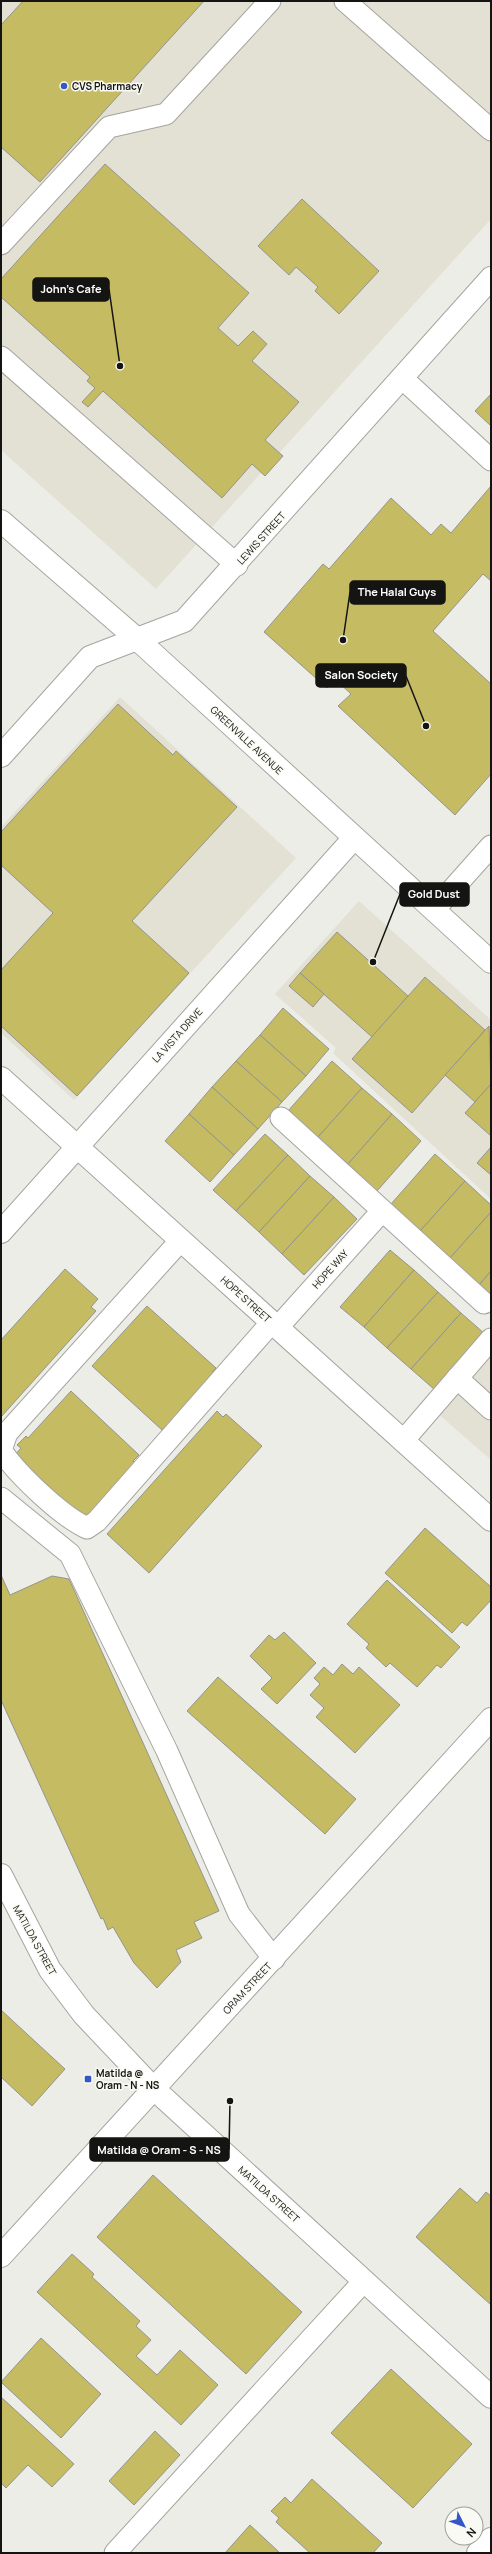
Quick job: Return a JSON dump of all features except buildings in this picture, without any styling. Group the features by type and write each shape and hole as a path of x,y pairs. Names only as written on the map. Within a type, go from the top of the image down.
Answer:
{"street":[{"name":"LEWIS STREET","path":"1,756 90,657 184,621 237,564 491,278"},
{"name":"GREENVILLE AVENUE","path":"1,521 137,639 491,962"},
{"name":"LA VISTA DRIVE","path":"1,1232 354,838"},
{"name":"HOPE STREET","path":"1,1078 491,1520"},
{"name":"ORAM STREET","path":"1,2256 153,2088 274,1959 491,1719"},
{"name":"MATILDA STREET","path":"1,1875 50,1970 84,2015 153,2088 491,2397"},
{"path":"478,2553 491,2539"}],"lane":[{"path":"1,244 109,127 166,114 270,1"},
{"path":"345,1 491,130"},
{"path":"1,357 237,564"},
{"path":"402,378 491,460"},
{"path":"434,910 491,846"},
{"path":"281,1118 484,1303"},
{"name":"HOPE WAY","path":"181,1240 7,1434 1,1450 11,1465 74,1522 87,1528 97,1521 237,1360 275,1325 382,1211"},
{"path":"403,1441 491,1340"},
{"path":"457,1378 491,1409"},
{"path":"1,1498 70,1554 168,1751 238,1914 274,1959"},
{"path":"115,2553 364,2281"}],"shaded area":[{"path":"1,1 491,1 491,219 156,589 1,450"},
{"path":"120,697 296,858 74,1100 1,1033 1,827"},
{"path":"359,901 491,1020 491,1199 333,1053 336,1048 275,994"},
{"path":"491,1332 491,1460 427,1404"}],"place":[{"name":"CVS Pharmacy","path":"64,86"},
{"name":"John's Cafe","path":"120,366"},
{"name":"The Halal Guys","path":"343,640"},
{"name":"Salon Society","path":"426,726"},
{"name":"Gold Dust","path":"373,962"},
{"name":"Matilda @ Oram - N - NS","path":"88,2079"},
{"name":"Matilda @ Oram - S - NS","path":"230,2101"}]}
